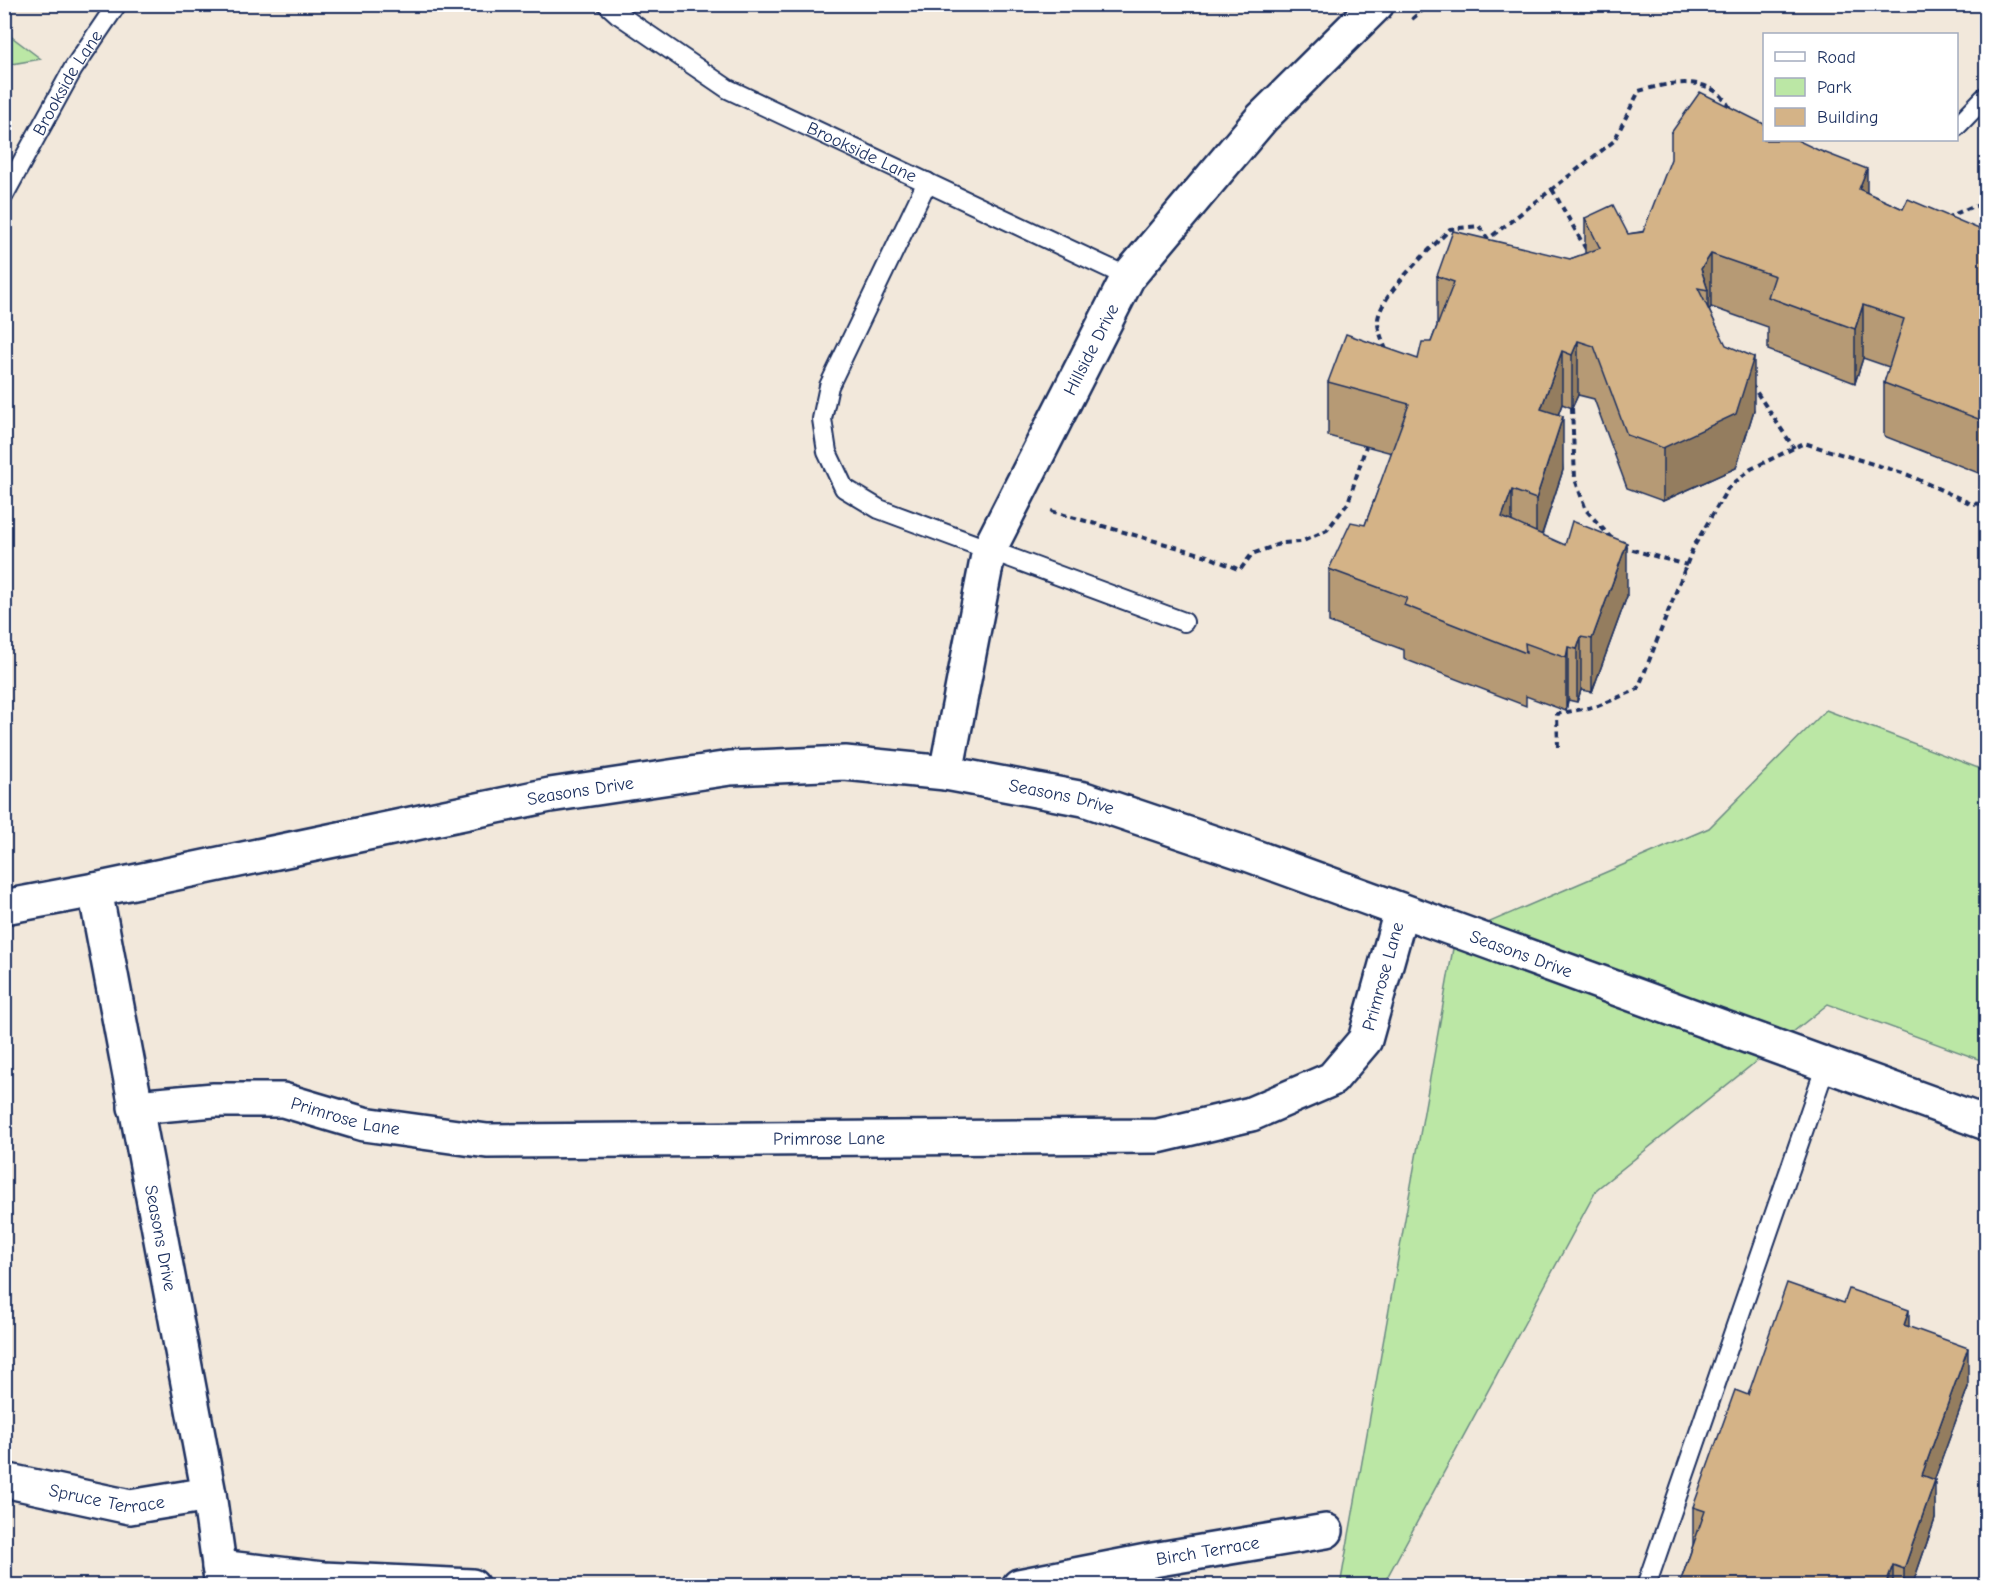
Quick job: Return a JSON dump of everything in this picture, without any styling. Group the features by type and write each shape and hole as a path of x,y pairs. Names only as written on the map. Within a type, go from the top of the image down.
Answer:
{"street":[{"name":"Hillside Drive","path":"946,773 989,550 1128,277 1262,118 1377,4"},
{"name":"Seasons Drive","path":"4,907 550,795 730,768 845,764 946,773 1084,799 1247,854 1986,1124"},
{"name":"Seasons Drive","path":"95,890 209,1494 221,1576"},
{"name":"Primrose Lane","path":"135,1107 214,1100 283,1100 364,1124 487,1141 1158,1136 1251,1114 1332,1079 1365,1040 1401,911"},
{"name":"Spruce Terrace","path":"4,1480 130,1507 209,1494"},
{"name":"Birch Terrace","path":"1019,1586 1146,1561 1326,1531"},
{"path":"221,1576 472,1586"}],"lane":[{"name":"Brookside Lane","path":"4,195 73,69 117,4"},
{"name":"Brookside Lane","path":"607,4 618,14 728,89 1128,277"},
{"path":"1958,125 1986,96"},
{"path":"927,182 829,386 822,419 825,441 827,452 844,488 879,509 1184,622"},
{"path":"1646,1586 1826,1065"}],"path":[{"path":"1409,21 1430,4"},
{"path":"1389,359 1378,320 1383,306 1395,287 1450,229 1479,226 1488,239 1614,141 1639,91 1680,82 1703,85 1717,92 1728,104 1733,115"},
{"path":"1552,189 1590,257"},
{"path":"1942,219 1971,207 1986,204"},
{"path":"1750,382 1794,448"},
{"path":"1572,408 1575,480 1586,510 1619,546 1687,565"},
{"path":"1558,747 1557,714 1598,706 1638,688 1693,549 1728,488 1751,469 1804,443 1906,474 1972,504 1986,503"},
{"path":"1056,500 1051,511 1207,556 1240,570 1252,554 1282,543 1301,542 1327,530 1348,503 1366,446"}],"green space":[{"path":"5,32 41,59 5,65"},
{"path":"1826,710 1986,771 1986,1062 1828,1004 1597,1189 1383,1585 1340,1586 1455,937 1709,828"}],"building":[{"path":"1700,92 1763,124 1763,141 1799,141 1867,169 1859,189 1903,209 1908,199 1986,232 1986,422 1884,383 1904,319 1863,305 1855,329 1768,297 1775,276 1711,254 1701,269 1708,290 1698,288 1726,345 1754,357 1736,414 1663,448 1627,435 1594,346 1578,341 1572,355 1562,351 1541,409 1563,416 1536,499 1512,490 1502,517 1565,545 1572,521 1627,543 1592,639 1581,637 1577,649 1568,647 1566,658 1525,643 1526,653 1404,605 1407,598 1329,569 1351,522 1365,525 1409,404 1328,382 1346,334 1418,359 1422,342 1431,342 1454,282 1437,276 1453,231 1570,259 1600,248 1585,218 1613,205 1628,234 1643,232 1671,159 1671,133"},
{"path":"1787,1283 1844,1303 1849,1289 1909,1310 1904,1325 1968,1348 1922,1475 1935,1480 1904,1569 1893,1565 1885,1586 1679,1586 1705,1511 1693,1507 1735,1390 1748,1395"}]}
